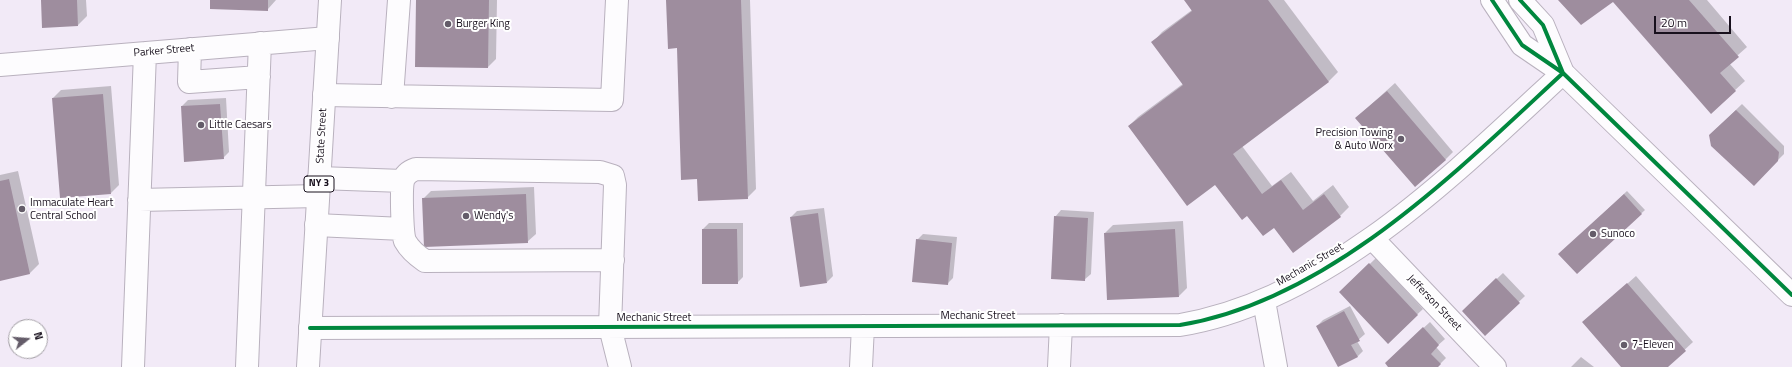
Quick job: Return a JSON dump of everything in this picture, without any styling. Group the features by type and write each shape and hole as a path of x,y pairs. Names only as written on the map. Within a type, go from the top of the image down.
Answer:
{"main road":[{"name":"State Street","path":"308,367 330,0"},
{"path":"392,97 399,0"},
{"path":"324,95 612,100 617,0"},
{"path":"1492,0 1522,44 1563,73 1792,295"},
{"path":"1520,0 1543,25 1563,73"},
{"name":"Parker Street","path":"0,65 328,38"},
{"path":"247,367 260,43"},
{"path":"190,49 189,82 259,76"},
{"path":"133,367 145,53"},
{"name":"Mechanic Street","path":"310,328 1180,325 1199,322 1264,302 1328,266 1372,238 1445,182 1563,73"},
{"path":"613,260 425,261 413,253 405,240 403,229 403,181 408,172 416,169 600,172 613,176 615,185 613,260 610,327 620,367"},
{"path":"140,200 254,197 319,187 403,181"},
{"path":"316,226 403,229"},
{"name":"Jefferson Street","path":"1372,238 1496,367"},
{"path":"1264,302 1276,367"},
{"path":"1059,367 1061,325"},
{"path":"861,367 863,326"}],"building":[{"path":"41,0 77,0 78,26 42,28"},
{"path":"210,0 268,0 268,11 210,9"},
{"path":"416,0 489,0 488,68 415,67"},
{"path":"666,0 741,0 748,199 698,201 697,179 681,180 677,48 668,49"},
{"path":"1184,0 1268,0 1329,82 1233,154 1262,194 1281,180 1303,210 1324,194 1341,217 1293,253 1274,228 1263,236 1247,216 1242,220 1215,185 1187,206 1128,126 1183,85 1151,42 1192,11"},
{"path":"1558,0 1689,0 1739,57 1720,73 1736,91 1711,114 1613,2 1581,25"},
{"name":"Precision Towing & Auto Worx","path":"1387,91 1446,160 1415,187 1355,118"},
{"path":"103,94 111,194 60,198 52,98"},
{"path":"220,104 224,159 184,162 181,106"},
{"path":"1736,110 1779,152 1778,161 1754,186 1711,146 1709,135"},
{"path":"9,179 30,274 0,281 0,181"},
{"path":"526,194 528,243 424,247 422,198"},
{"path":"1624,194 1642,214 1577,274 1558,254"},
{"path":"818,213 827,283 800,287 790,217"},
{"path":"1054,216 1088,218 1085,281 1051,279"},
{"path":"702,229 737,229 738,284 702,284"},
{"path":"1175,229 1179,297 1107,300 1104,233"},
{"path":"916,239 952,243 948,285 912,282"},
{"path":"1369,263 1418,315 1388,344 1339,292"},
{"path":"1496,278 1520,303 1485,336 1462,311"},
{"path":"1627,283 1686,351 1668,367 1621,367 1582,322"},
{"path":"1344,311 1360,341 1351,345 1358,357 1338,367 1316,326"},
{"path":"1423,327 1439,345 1431,354 1441,364 1438,367 1388,367 1385,363"}],"cycle path":[{"path":"1492,0 1522,45 1563,73 1792,295"},
{"path":"1520,0 1543,25 1563,73"},
{"path":"310,328 1180,325 1235,311 1287,289 1338,261 1387,227 1434,189 1563,73"}],"place":[{"name":"Burger King","path":"448,24"},
{"name":"Little Caesars","path":"201,125"},
{"name":"Precision Towing & Auto Worx","path":"1401,139"},
{"name":"Immaculate Heart Central School","path":"22,209"},
{"name":"Wendy's","path":"466,216"},
{"name":"Sunoco","path":"1593,234"},
{"name":"7-Eleven","path":"1624,345"}]}
